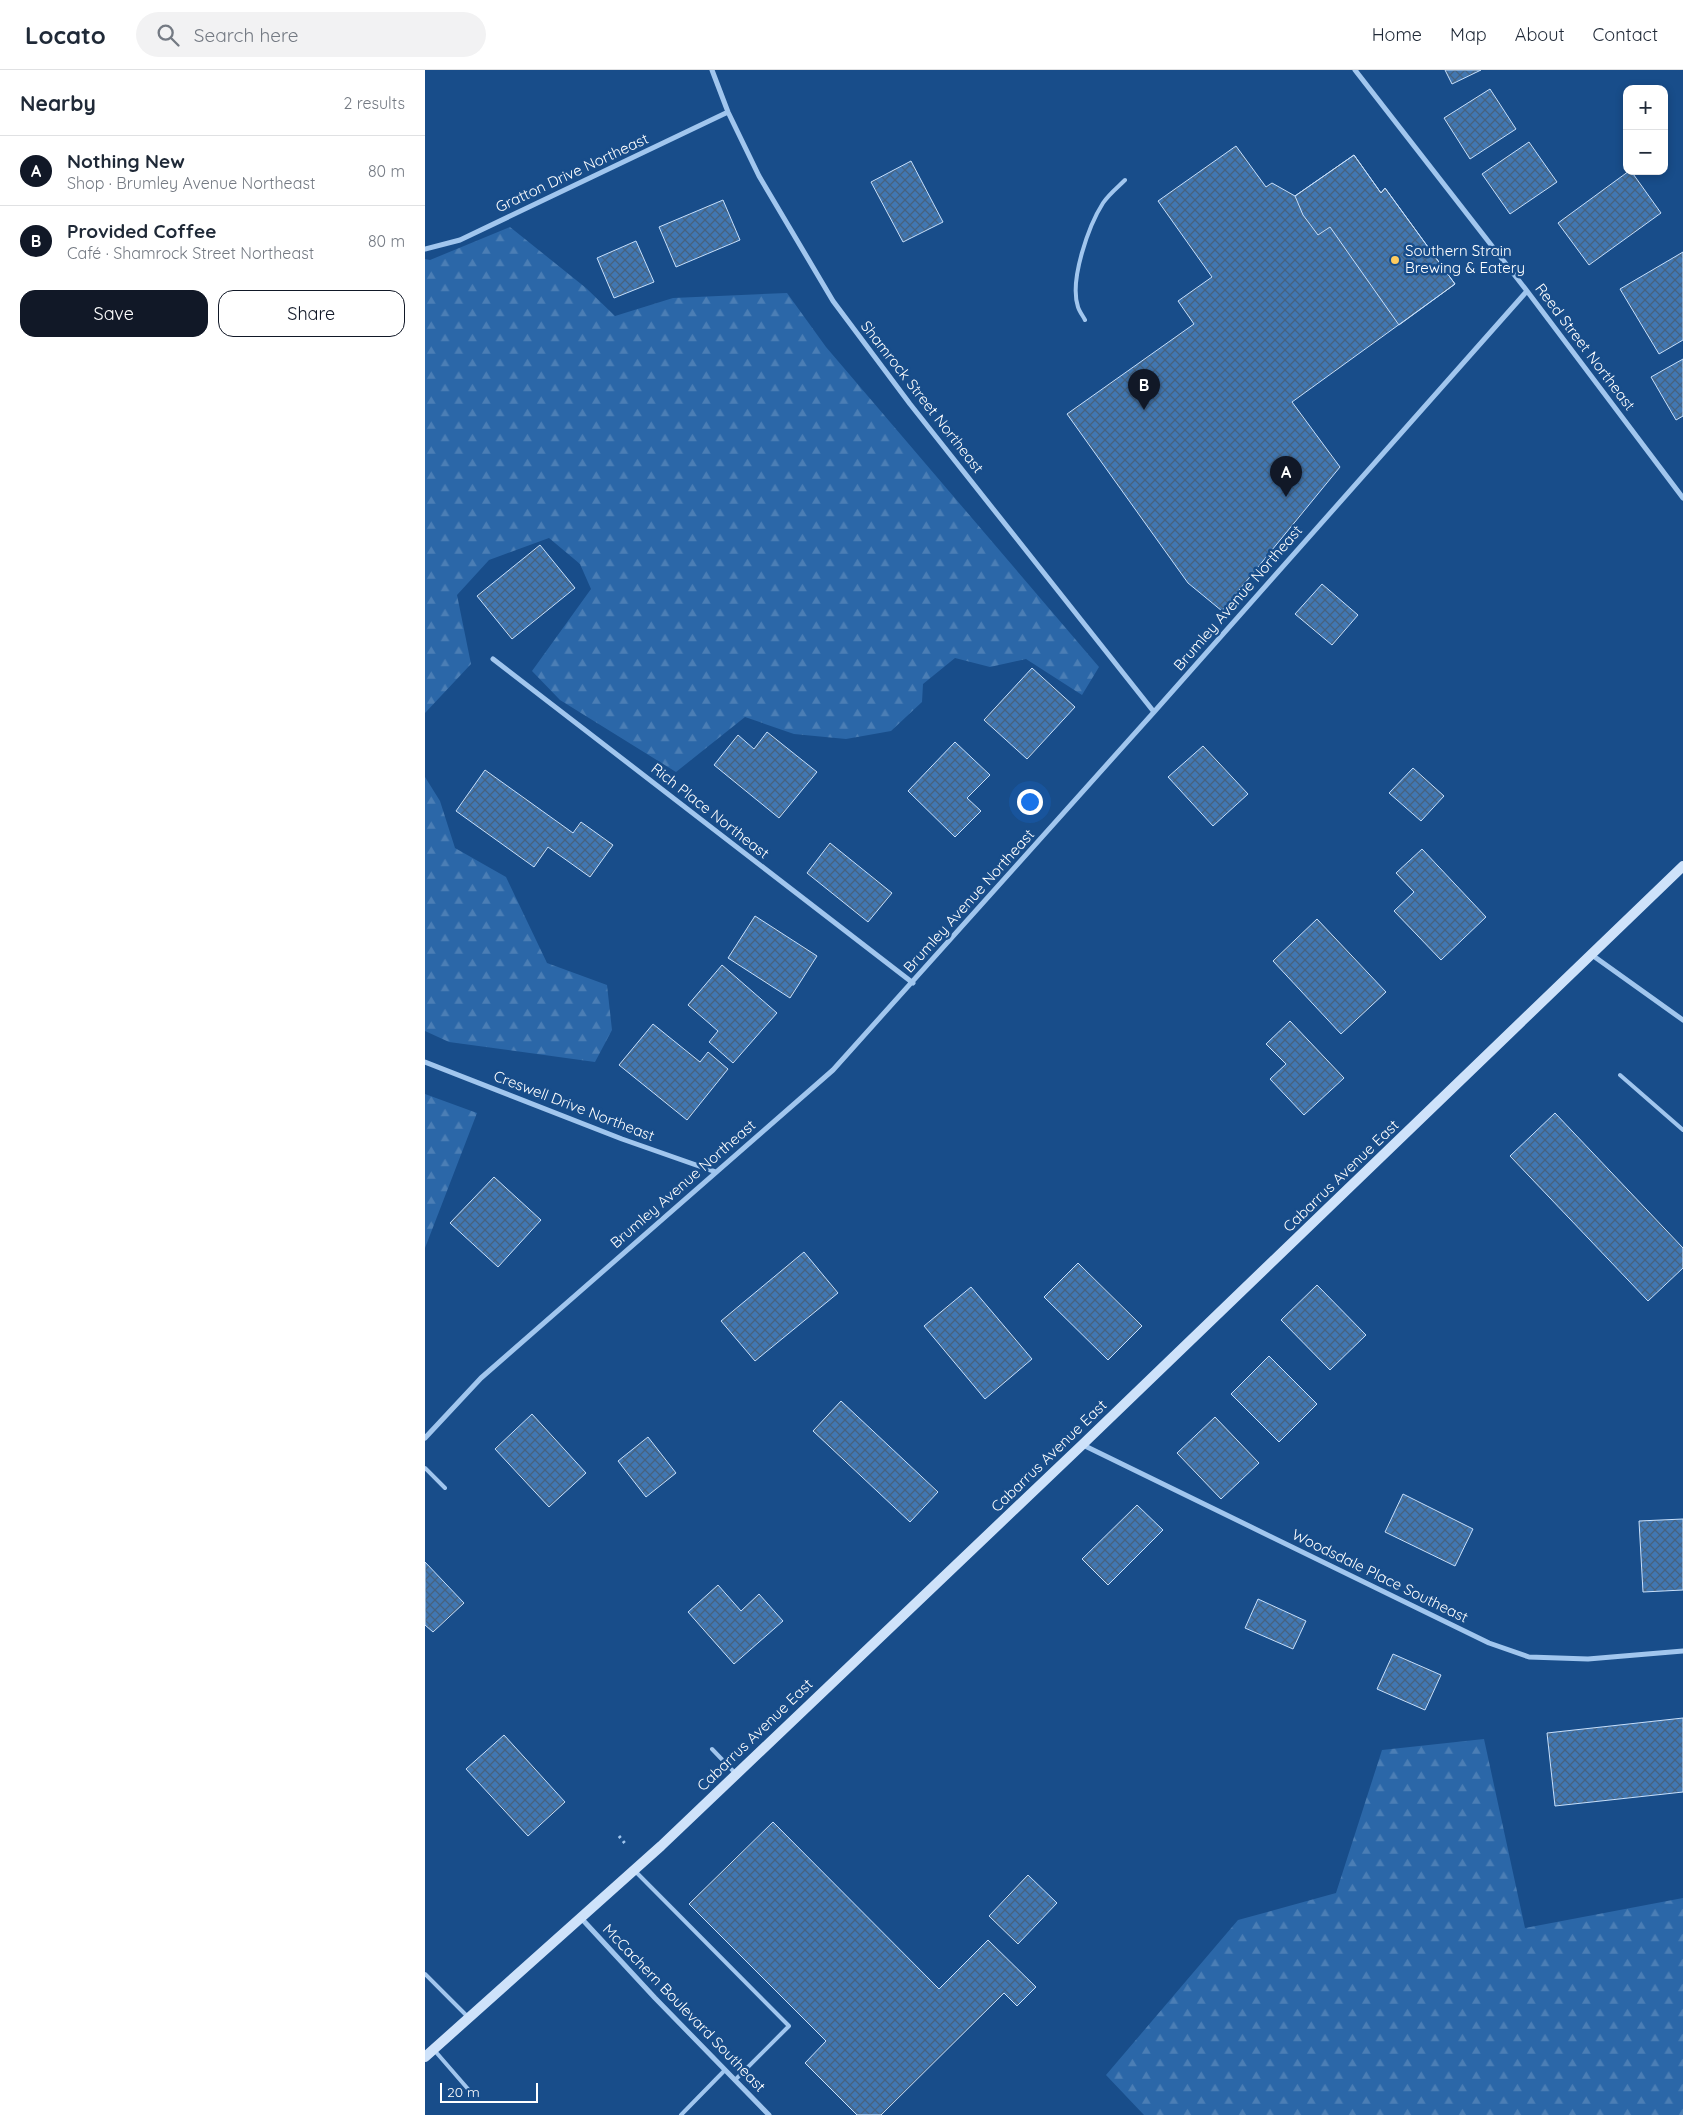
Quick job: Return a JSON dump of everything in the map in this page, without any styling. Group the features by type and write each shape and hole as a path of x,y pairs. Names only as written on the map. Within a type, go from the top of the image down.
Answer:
{"main road":[{"name":"Cabarrus Avenue East","path":"425,2057 634,1870 737,1774 1083,1444 1683,866"}],"street":[{"name":"Shamrock Street Northeast","path":"712,70 728,112 759,176 833,301 910,404 1154,712"},
{"name":"Reed Street Northeast","path":"1355,70 1527,291 1683,498"},
{"name":"Gratton Drive Northeast","path":"425,250 460,240 728,112"},
{"name":"Brumley Avenue Northeast","path":"425,1438 481,1378 833,1070 913,983 1527,291"},
{"name":"Rich Place Northeast","path":"493,659 913,983"},
{"path":"1592,955 1683,1020"},
{"name":"Creswell Drive Northeast","path":"425,1062 622,1139 716,1172"},
{"name":"Woodsdale Place Southeast","path":"1083,1444 1489,1643 1529,1658 1588,1659 1683,1651"},
{"name":"McCachern Boulevard Southeast","path":"580,1918 769,2115"}],"lane":[{"path":"1085,320 1078,307 1076,292 1078,274 1090,228 1104,201 1125,180"},
{"path":"1620,1075 1683,1130"},
{"path":"425,1468 445,1488"},
{"path":"712,1749 737,1774"},
{"path":"634,1870 789,2026 735,2080"},
{"path":"425,1974 469,2018"},
{"path":"433,2050 468,2089"},
{"path":"681,2115 725,2070"}],"green space":[{"path":"510,227 586,288 615,316 673,298 787,293 826,347 1099,667 1082,695 1026,659 990,667 955,658 923,684 922,702 891,731 846,739 794,734 745,717 676,772 560,700 532,671 591,589 580,564 549,538 489,560 457,595 471,664 425,713 425,259 430,260"},
{"path":"425,777 440,801 455,848 506,877 547,963 607,985 612,1030 595,1062 449,1042 425,1031"},
{"path":"425,1094 477,1113 425,1248"},
{"path":"1484,1739 1525,1928 1683,1898 1683,2115 1144,2115 1106,2075 1238,1920 1336,1893 1382,1750"}],"building":[{"path":"1445,70 1481,70 1452,84"},
{"path":"1490,89 1516,129 1470,159 1444,118"},
{"path":"1529,142 1557,182 1510,214 1482,174"},
{"path":"1236,146 1266,187 1272,183 1295,196 1354,155 1381,193 1385,188 1455,284 1292,402 1340,467 1222,611 1188,583 1067,414 1194,324 1178,301 1212,277 1158,201"},
{"name":"Southern Strain Brewing & Eatery","path":"1354,155 1381,193 1385,188 1455,284 1399,325 1330,227 1318,235 1303,215 1295,196"},
{"path":"911,161 943,222 903,242 871,182"},
{"path":"1624,175 1634,175 1661,213 1589,265 1558,223"},
{"path":"723,200 740,240 676,267 659,227"},
{"path":"636,241 654,282 614,298 597,258"},
{"path":"1683,252 1683,340 1659,354 1620,289"},
{"path":"1683,359 1683,416 1676,420 1651,377"},
{"path":"540,545 575,588 512,639 477,596"},
{"path":"1322,584 1358,615 1332,645 1295,614"},
{"path":"1032,668 1075,707 1027,759 984,720"},
{"path":"767,732 817,772 779,818 714,765 738,735 754,749"},
{"path":"955,742 990,775 967,798 981,811 955,837 908,791"},
{"path":"1203,746 1248,794 1213,826 1168,777"},
{"path":"1413,768 1444,796 1421,821 1389,793"},
{"path":"485,770 573,833 581,822 613,845 590,877 548,847 534,867 456,811"},
{"path":"830,843 892,893 868,922 807,873"},
{"path":"1422,849 1486,917 1441,960 1394,911 1414,892 1396,873"},
{"path":"755,916 817,956 790,998 728,958"},
{"path":"1317,919 1386,992 1341,1034 1273,961"},
{"path":"722,965 777,1013 733,1063 709,1042 718,1031 688,1005"},
{"path":"1290,1021 1344,1078 1304,1115 1270,1079 1286,1064 1266,1044"},
{"path":"653,1024 700,1062 708,1052 728,1069 687,1120 619,1065"},
{"path":"1555,1113 1683,1248 1683,1268 1648,1301 1510,1156"},
{"path":"494,1177 541,1220 498,1267 450,1223"},
{"path":"804,1252 838,1293 755,1361 721,1321"},
{"path":"1078,1263 1142,1326 1108,1360 1044,1297"},
{"path":"1317,1285 1366,1335 1330,1370 1281,1320"},
{"path":"971,1287 1032,1359 985,1399 924,1326"},
{"path":"1269,1356 1317,1404 1279,1442 1231,1394"},
{"path":"841,1401 938,1492 910,1522 813,1431"},
{"path":"532,1414 586,1473 549,1507 495,1449"},
{"path":"1215,1417 1259,1463 1221,1499 1177,1453"},
{"path":"648,1437 676,1473 646,1497 618,1461"},
{"path":"1403,1494 1473,1529 1455,1566 1385,1532"},
{"path":"1137,1505 1163,1530 1108,1585 1082,1559"},
{"path":"1683,1519 1683,1590 1643,1592 1639,1521"},
{"path":"425,1562 464,1603 433,1632 425,1625"},
{"path":"718,1585 741,1611 759,1594 783,1621 734,1664 688,1612"},
{"path":"1258,1599 1306,1621 1293,1649 1245,1628"},
{"path":"1393,1654 1441,1675 1425,1710 1377,1689"},
{"path":"1683,1718 1683,1792 1555,1806 1547,1733"},
{"path":"504,1735 565,1802 528,1836 466,1769"},
{"path":"773,1822 939,1989 988,1940 1036,1987 1017,2006 1004,1993 881,2115 857,2115 805,2063 826,2041 689,1904"},
{"path":"1028,1875 1057,1903 1018,1944 989,1916"}],"place":[{"name":"Southern Strain Brewing & Eatery","path":"1395,260"},
{"name":"Provided Coffee","path":"1144,410"},
{"name":"Nothing New","path":"1286,497"}]}
